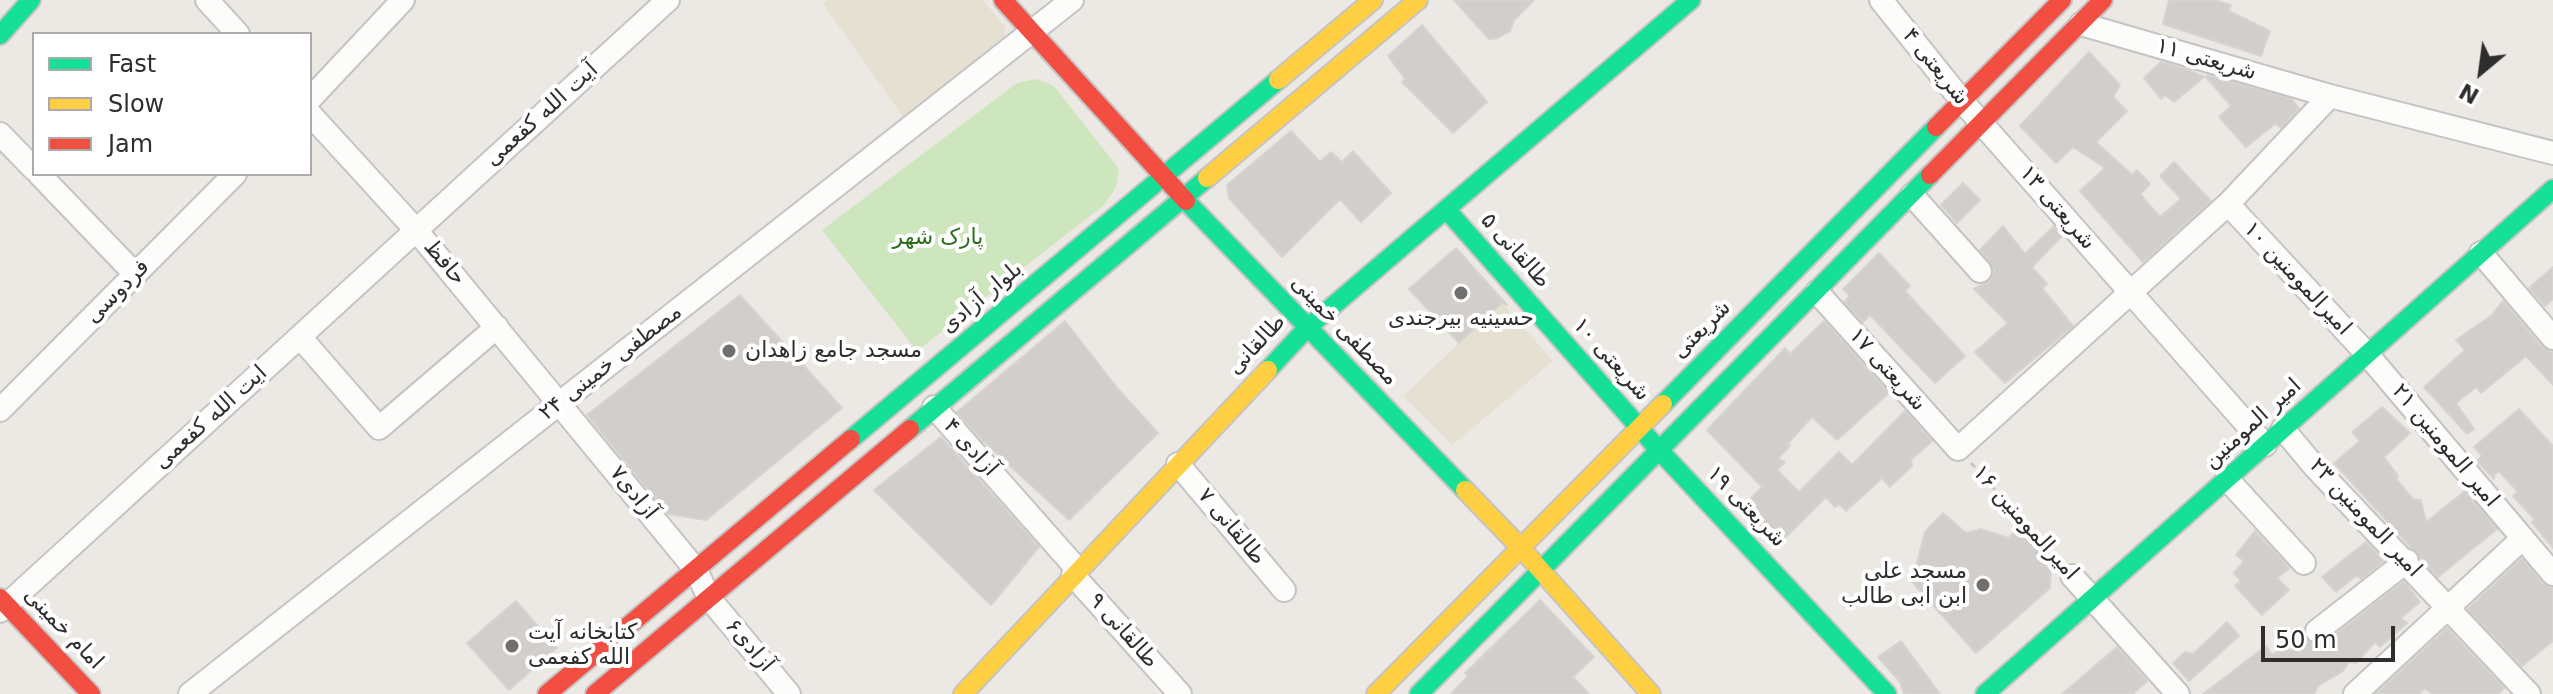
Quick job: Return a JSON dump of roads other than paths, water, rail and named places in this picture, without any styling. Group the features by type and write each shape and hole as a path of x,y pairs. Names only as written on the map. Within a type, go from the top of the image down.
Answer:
{"main road":[{"path":"0,35 31,0"},
{"name":"مصطفی خمینی","path":"1003,0 1185,199 1520,547 1651,694"},
{"name":"بلوار آزادی","path":"547,694 1373,0"},
{"path":"595,694 1418,0"},
{"name":"طالقانی","path":"963,694 1307,328 1691,0"},
{"name":"شریعتی","path":"1376,694 2062,0"},
{"path":"1419,694 2103,0"},
{"name":"امیر المومنین","path":"1985,694 2481,253 2551,196"},
{"name":"طالقانی ۵","path":"1446,209 1548,325"},
{"name":"شریعتی ۱۰","path":"1548,325 1659,450"},
{"name":"شریعتی ۱۹","path":"1659,450 1887,694"},
{"name":"امام خمینی","path":"2,605 91,694"}],"street":[{"path":"312,97 403,0"},
{"name":"آیت الله کفعمی","path":"416,230 668,0"},
{"name":"مصطفی خمینی ۲۴","path":"190,694 565,410 1072,0"},
{"path":"213,2 236,32"},
{"name":"شریعتی ۴","path":"1885,4 1983,123"},
{"name":"شریعتی ۱۱","path":"2081,24 2330,96 2553,153"},
{"path":"2131,292 2228,204 2330,96"},
{"name":"حافظ","path":"312,116 416,230 565,410"},
{"name":"شریعتی ۱۳","path":"1983,123 2265,445"},
{"path":"0,134 32,167"},
{"path":"41,176 135,274"},
{"name":"فردوسی","path":"0,410 233,176"},
{"path":"1912,195 1980,271"},
{"name":"امیرالمومنین ۱۰","path":"2228,204 2367,354"},
{"name":"ایت الله کفعمی","path":"2,605 416,230"},
{"path":"2481,253 2553,338"},
{"name":"شریعتی ۱۷","path":"1817,292 1958,449 2131,292"},
{"path":"300,337 379,428 497,327"},
{"name":"امیر المومنین ۲۱","path":"2367,354 2553,574"},
{"name":"آزادی ۴","path":"934,407 1075,572"},
{"name":"آزادی۷","path":"565,410 696,570 709,598"},
{"name":"امیر المومنین ۲۳","path":"2283,429 2314,466 2407,561 2529,694"},
{"name":"طالقانی ۷","path":"1178,464 1284,590"},
{"path":"2227,479 2304,563"},
{"path":"2355,694 2523,538"},
{"path":"2317,631 2407,561"},
{"name":"طالقانی ۹","path":"1075,572 1177,690"},
{"name":"امیرالمومنین ۱۶","path":"2072,576 2178,694"},
{"name":"آزادی۶","path":"709,598 780,690"}],"place":[{"name":"حسینیه بیرجندی","path":"1461,293"},
{"name":"مسجد جامع زاهدان","path":"729,351"},
{"name":"مسجد علی ابن ابی طالب","path":"1983,585"},
{"name":"کتابخانه آیت الله کفعمی","path":"512,646"}],"park label":[{"name":"پارک شهر","path":"938,238"}]}
